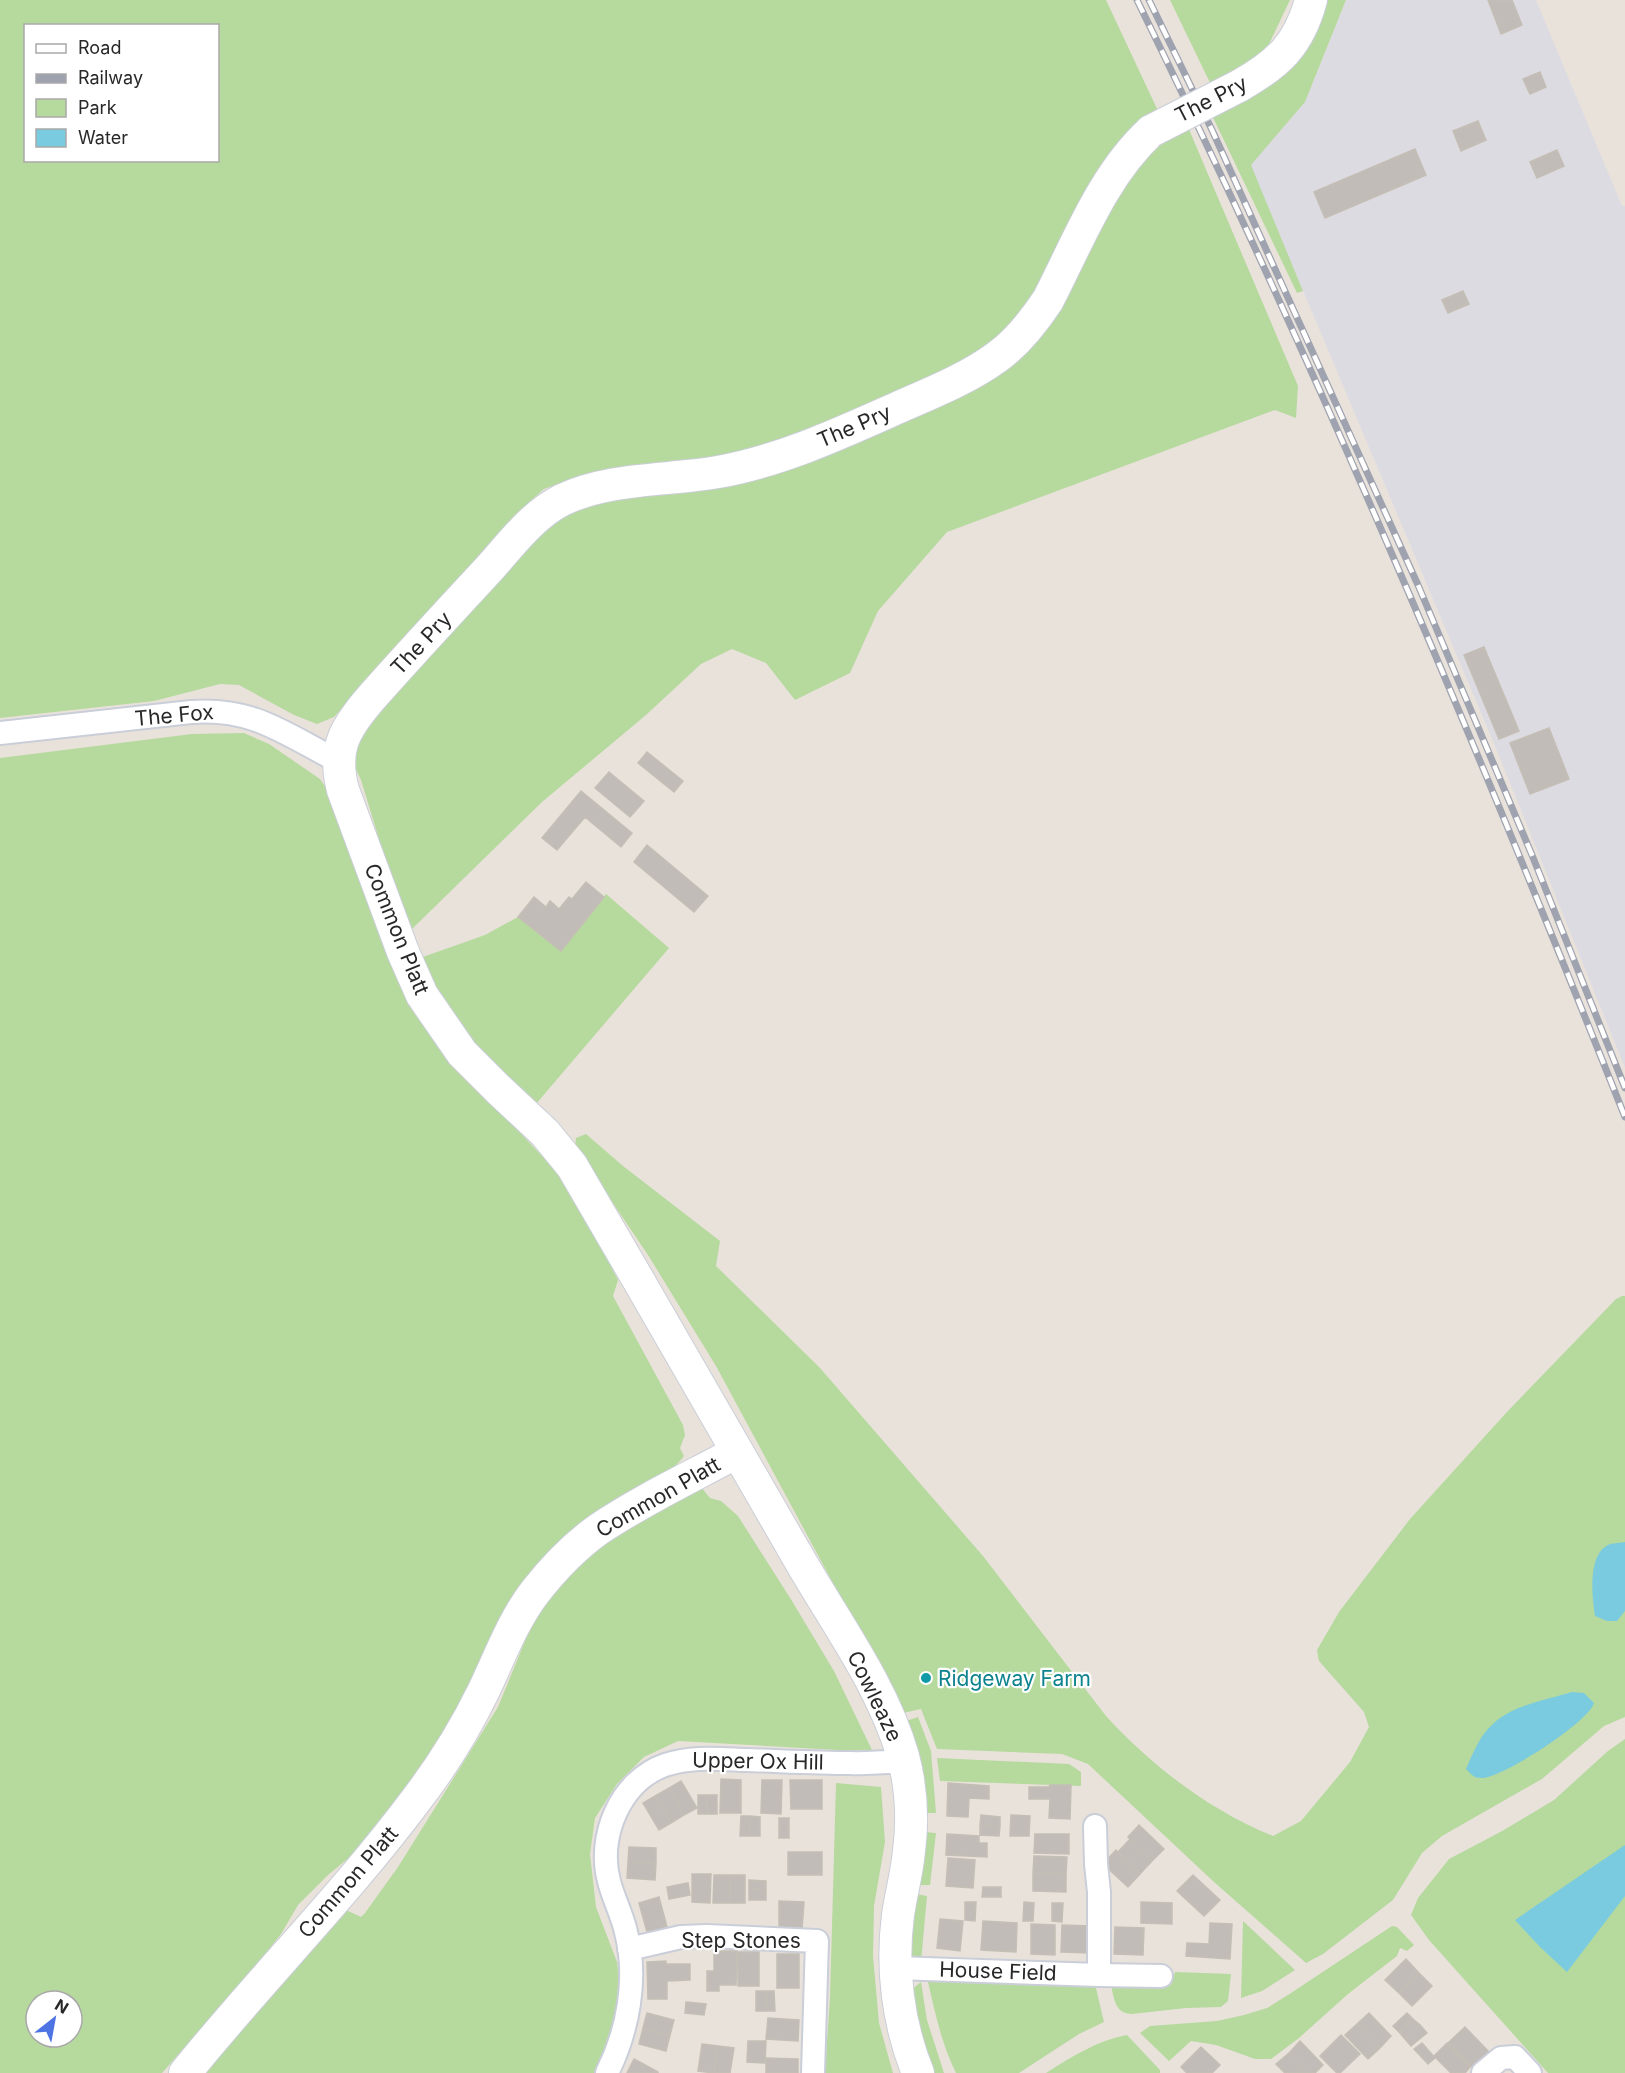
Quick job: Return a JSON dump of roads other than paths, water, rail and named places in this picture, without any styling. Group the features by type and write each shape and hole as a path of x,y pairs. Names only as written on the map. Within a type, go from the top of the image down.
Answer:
{"main road":[{"name":"The Pry","path":"338,761 345,734 370,698 528,527 562,500 614,484 715,473 753,465 854,427 977,370 997,357 1012,344 1048,300 1113,176 1135,146 1151,130 1239,87 1277,62 1302,28 1311,0"},
{"name":"Common Platt","path":"185,2073 294,1944 363,1867 424,1790 465,1726 521,1614 551,1572 598,1530 737,1452 572,1166 545,1133 462,1053 422,995 403,952 351,811 340,779 338,761"},
{"name":"Cowleaze","path":"737,1452 875,1688 892,1723 904,1762 909,1793 910,1841 898,1917 896,1968 901,2019 918,2073"}],"street":[{"name":"The Fox","path":"0,733 191,712 222,711 251,716 338,761"},
{"name":"Upper Ox Hill","path":"607,2073 623,2037 630,1991 629,1949 620,1909 609,1883 605,1865 605,1848 618,1807 629,1791 652,1771 684,1760 904,1762"},
{"path":"1095,1826 1099,1892 1099,1975"},
{"name":"Step Stones","path":"629,1949 690,1936 817,1941 813,2073"},
{"name":"House Field","path":"896,1968 1161,1976"},
{"path":"1483,2073 1506,2056 1515,2057 1530,2073"}],"water":[{"path":"1625,1542 1625,1611 1617,1621 1607,1621 1595,1616 1592,1587 1594,1566 1603,1549 1610,1544"},
{"path":"1572,1692 1584,1693 1594,1703 1589,1712 1561,1735 1524,1760 1491,1776 1476,1777 1466,1769 1484,1733 1501,1717 1530,1704"},
{"path":"1625,1845 1625,1896 1567,1972 1515,1920"}],"railway":[{"path":"1137,0 1331,414 1511,835 1625,1117"},
{"path":"1149,0 1212,130 1418,585 1532,855 1625,1088"}],"place":[{"name":"Ridgeway Farm","path":"926,1678"}]}
